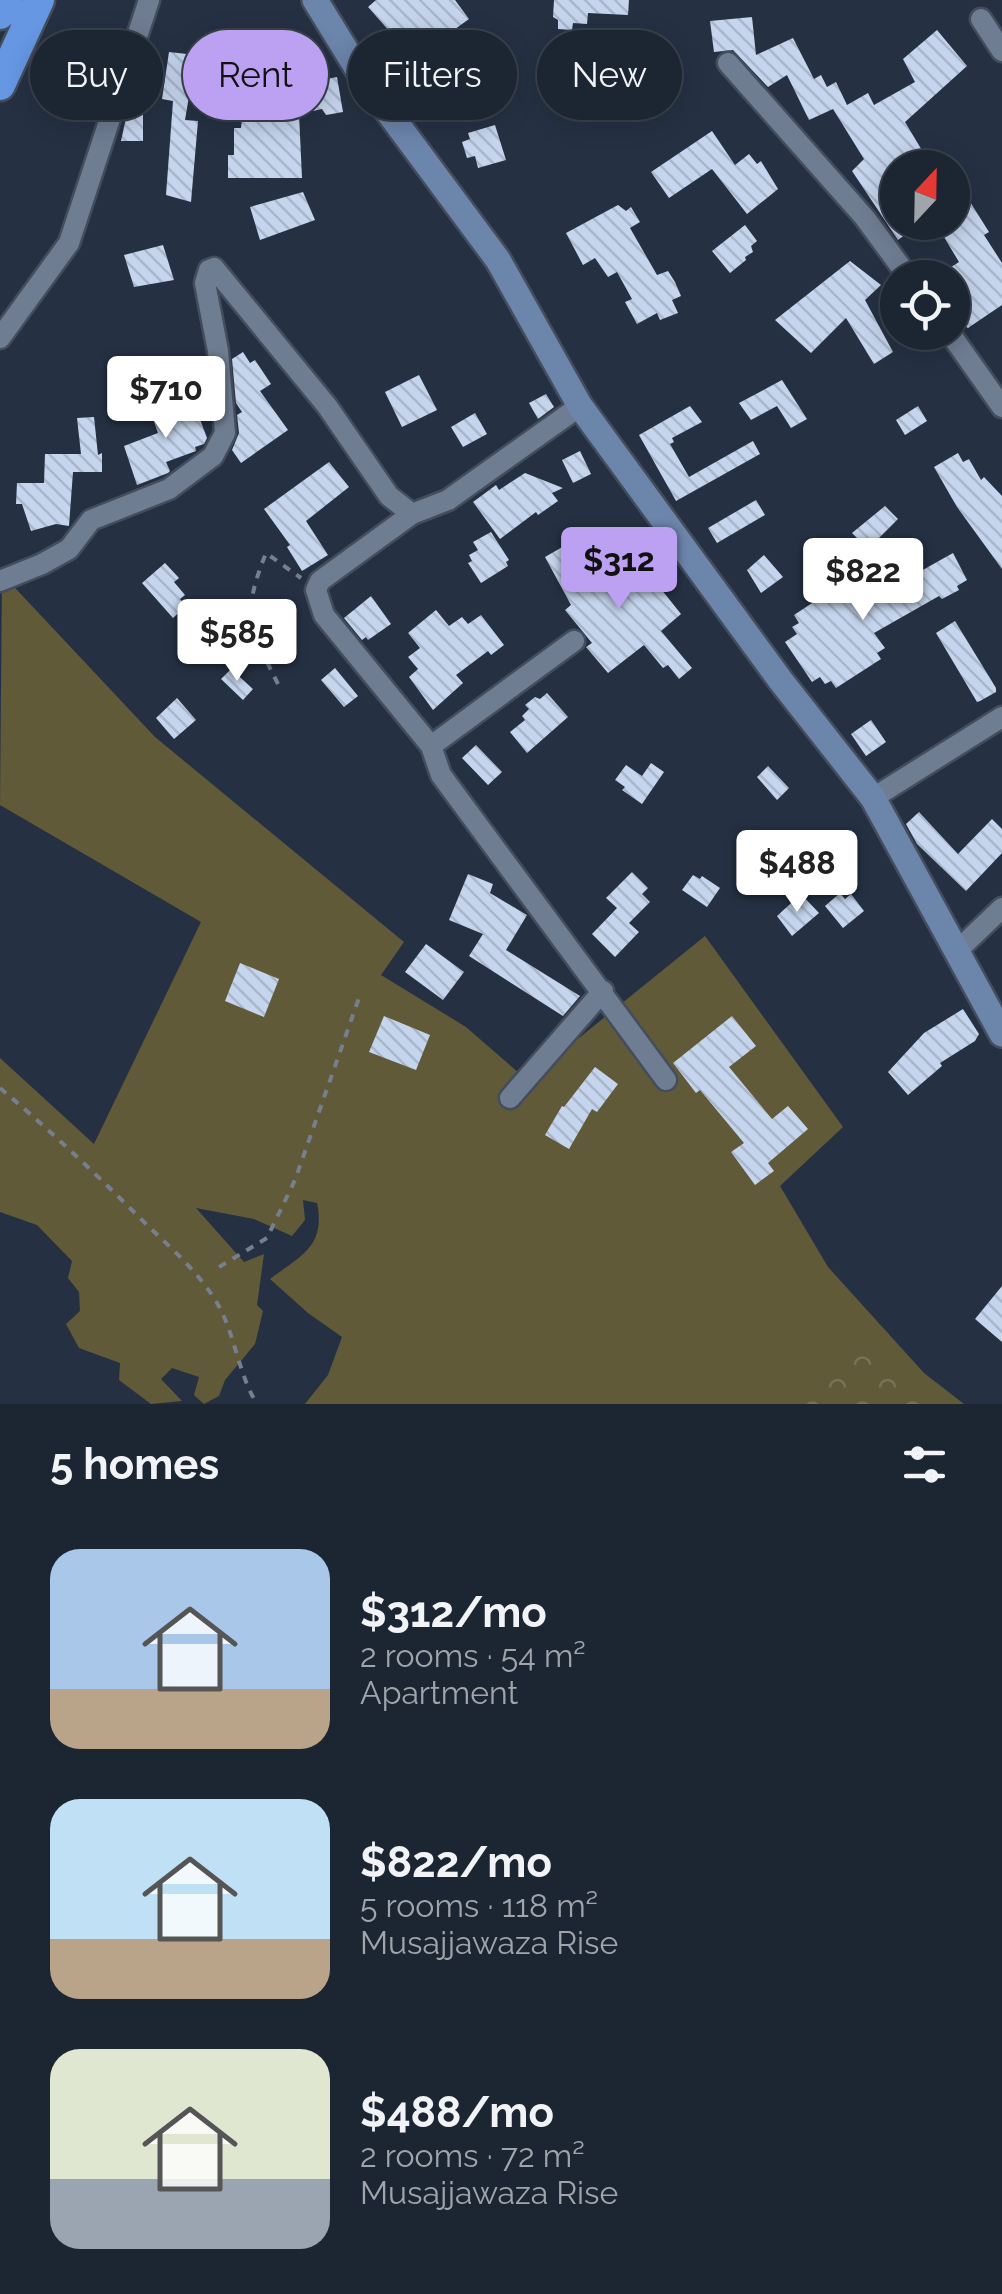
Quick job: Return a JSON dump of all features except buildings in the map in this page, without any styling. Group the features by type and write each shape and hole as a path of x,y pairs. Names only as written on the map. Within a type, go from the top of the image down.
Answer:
{"highway":[{"path":"0,14 7,0"},
{"path":"0,85 39,0"}],"street":[{"path":"0,338 69,243 149,0"},
{"path":"315,0 363,78 498,260 580,406 781,682 874,798 1002,1034"},
{"path":"981,19 1002,51"},
{"path":"728,63 866,218 896,260"},
{"path":"0,581 69,549 92,520 170,489 213,456 224,433 218,351 205,283 209,270 214,268 327,406 389,496 412,514"},
{"path":"962,350 1002,407"},
{"path":"580,406 448,500 412,514 320,581 316,590 324,615 430,746 441,775 666,1080"},
{"path":"430,746 574,641"},
{"path":"874,798 1002,717"},
{"path":"957,951 1002,908"},
{"path":"510,1098 603,992"}],"path":[{"path":"278,684 251,630 252,587 266,553 299,578 320,581"},
{"path":"219,1268 267,1238 295,1180 360,995"},
{"path":"0,1088 68,1146 196,1274 216,1300 240,1358 246,1388 257,1404"}],"green space":[{"path":"2,574 155,737 404,942 381,975 466,1027 527,1080 705,936 843,1127 780,1186 828,1267 924,1373 964,1404 305,1404 328,1375 342,1337 270,1279 301,1256 314,1240 319,1218 317,1203 303,1200 305,1220 292,1236 254,1219 196,1208 244,1262 264,1254 257,1305 263,1311 255,1344 225,1380 219,1396 204,1404 194,1395 199,1377 172,1368 161,1379 182,1401 151,1404 119,1380 120,1363 79,1348 66,1324 80,1311 79,1292 68,1278 72,1261 37,1225 0,1212 0,1058 94,1144 201,922 0,805"},
{"path":"859,1326 932,1404 797,1404"}]}
